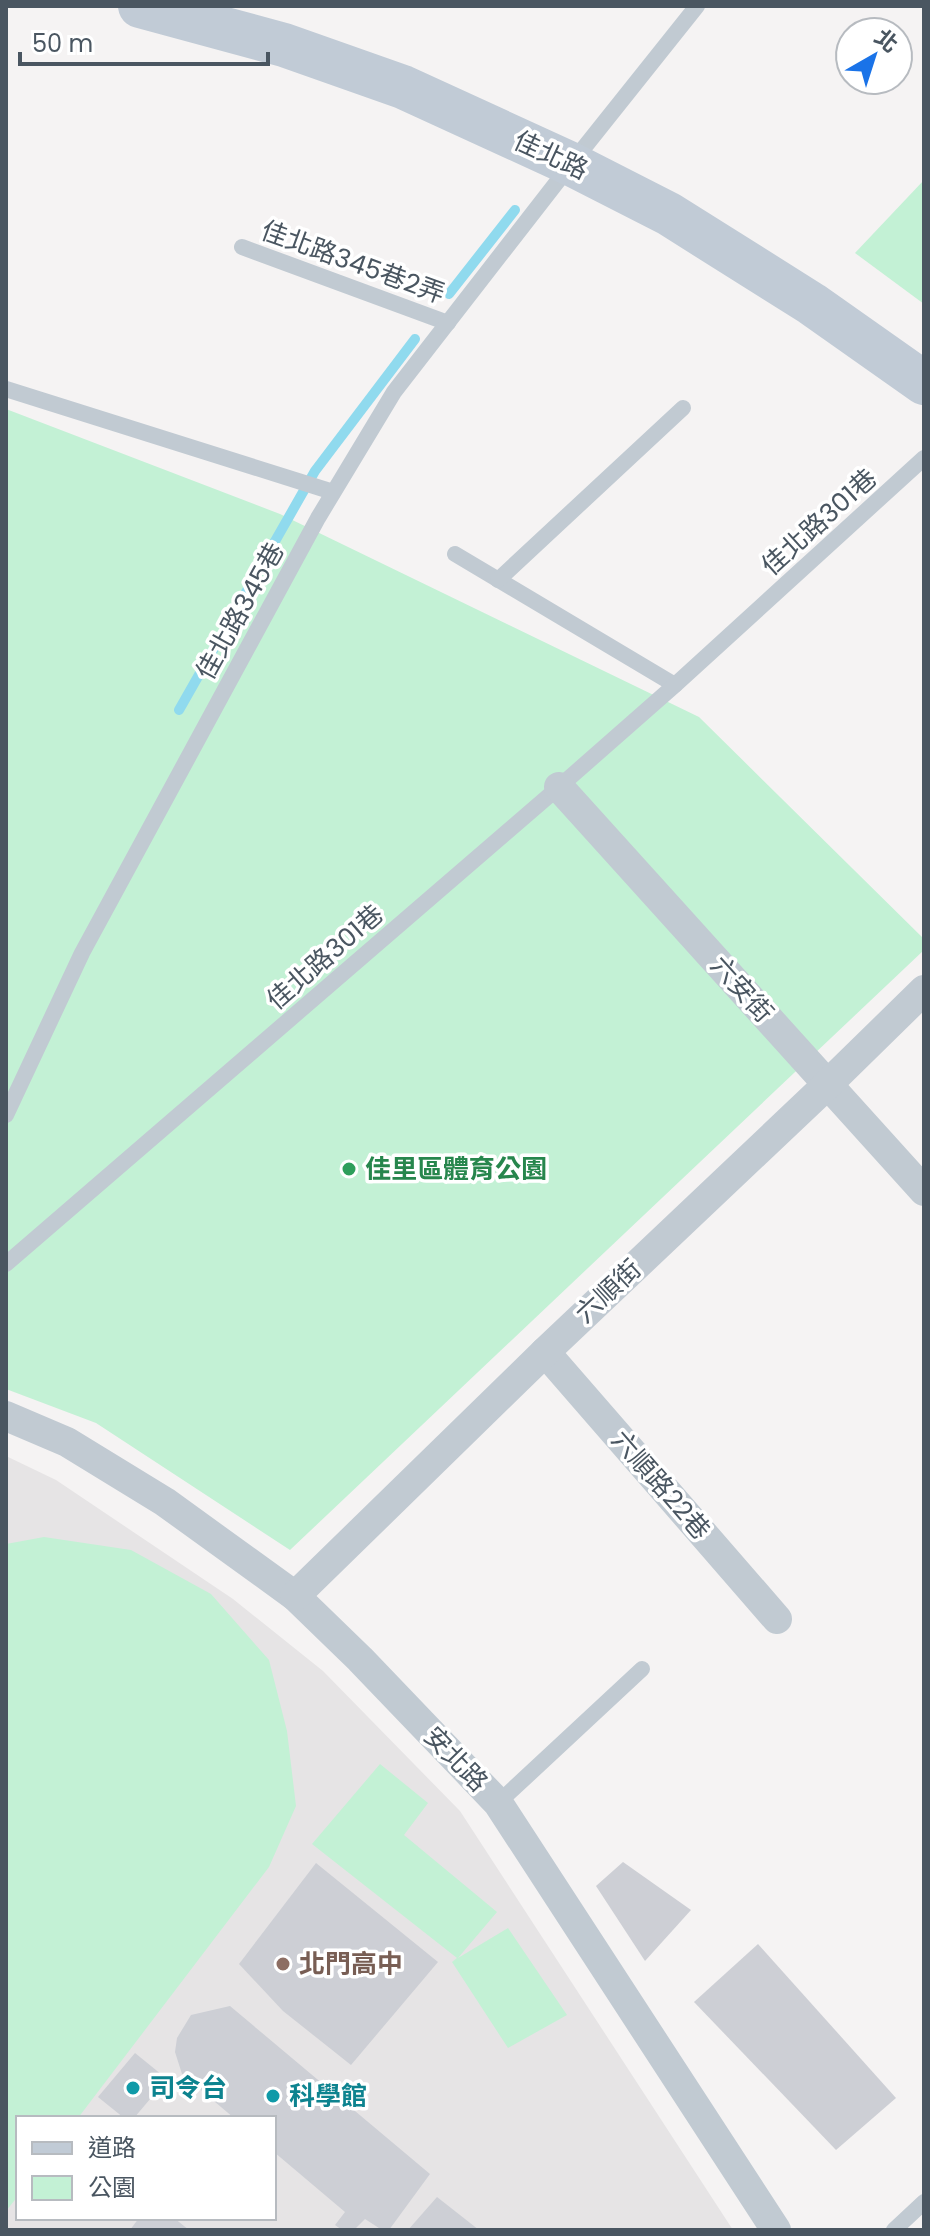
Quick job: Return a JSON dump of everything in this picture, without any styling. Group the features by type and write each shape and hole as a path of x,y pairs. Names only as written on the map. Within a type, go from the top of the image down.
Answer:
{"street":[{"name":"佳北路","path":"140,6 284,45 403,87 571,164 669,214 812,304 924,383"},
{"name":"六安街","path":"559,787 924,1191"},
{"name":"六順街","path":"295,1596 924,990"},
{"name":"六順路22巷","path":"545,1352 777,1619"},
{"name":"安北路","path":"6,1416 67,1442 141,1487 295,1596 498,1803 776,2230"}],"lane":[{"name":"佳北路345巷","path":"6,1115 82,953 333,492 394,392 697,6"},
{"name":"佳北路345巷2弄","path":"242,247 448,323"},
{"path":"6,389 333,492"},
{"path":"498,580 683,408"},
{"name":"佳北路301巷","path":"6,1264 559,787 924,458"},
{"path":"455,554 675,685"},
{"path":"498,1803 642,1669"},
{"path":"894,2230 924,2202"}],"shaded area":[{"name":"北門高中","path":"6,1456 56,1480 233,1599 323,1671 460,1811 733,2230 6,2230"}],"green space":[{"path":"924,180 924,304 855,253"},
{"name":"佳里區體育公園","path":"6,409 280,514 699,717 924,939 924,950 290,1550 96,1423 6,1389"},
{"path":"44,1537 131,1550 211,1594 269,1660 287,1731 296,1806 269,1867 80,2116 16,2116 16,2198 6,2211 6,1544"},
{"path":"380,1764 428,1803 404,1835 497,1912 458,1958 508,1928 567,2015 508,2048 452,1962 457,1958 312,1844"}],"building":[{"path":"623,1862 691,1910 645,1961 596,1886"},
{"path":"316,1863 438,1962 351,2065 283,2011 239,1964"},
{"path":"758,1944 896,2098 836,2150 694,2002"},
{"name":"科學館","path":"230,2006 430,2174 389,2230 382,2230 365,2219 354,2230 342,2230 335,2225 345,2212 276,2154 276,2116 232,2116 182,2074 175,2052 177,2038 191,2015"},
{"name":"司令台","path":"135,2053 167,2079 136,2116 122,2116 98,2097"},
{"path":"437,2197 479,2230 408,2230"},
{"path":"138,2220 176,2220 189,2230 130,2230"}],"waterway":[{"path":"449,294 515,210"},
{"path":"179,710 315,471 415,339"}],"place":[{"name":"佳里區體育公園","path":"349,1169"},
{"name":"北門高中","path":"283,1964"},
{"name":"司令台","path":"133,2088"},
{"name":"科學館","path":"273,2096"}]}
